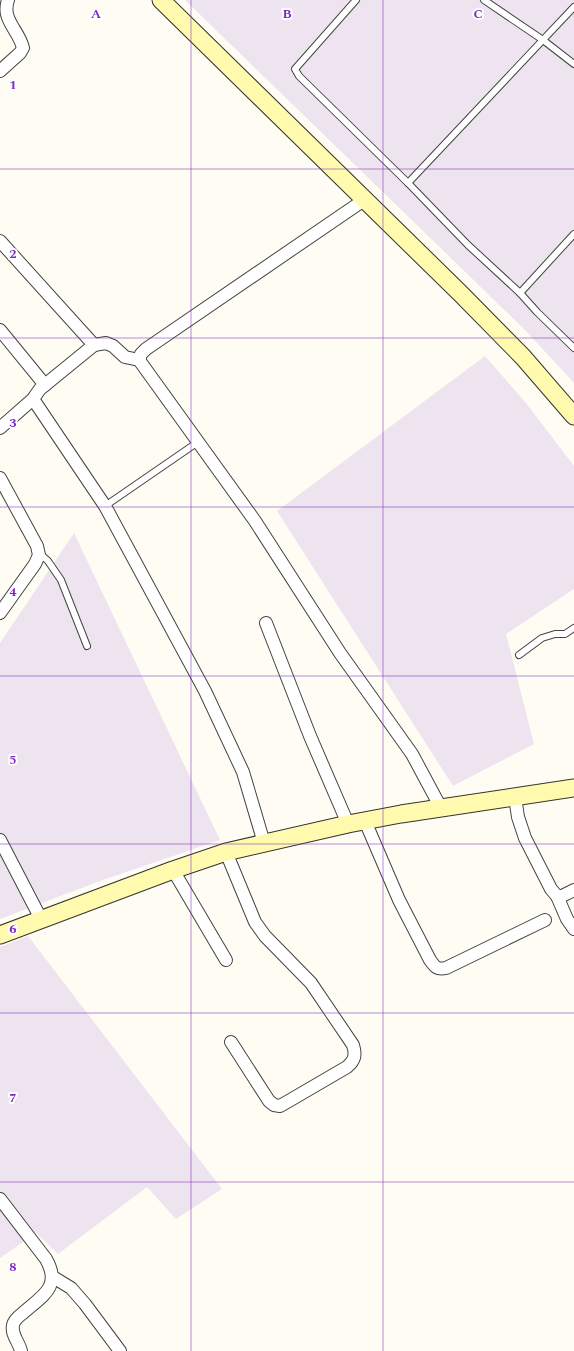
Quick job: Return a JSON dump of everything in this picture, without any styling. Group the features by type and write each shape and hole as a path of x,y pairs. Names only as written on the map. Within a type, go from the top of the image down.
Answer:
{"street":[{"path":"0,71 20,53 23,48 21,42 3,15 8,0"},
{"path":"165,2 364,200 461,294 523,357 574,416"},
{"path":"139,360 141,354 146,349 364,200"},
{"path":"0,241 94,345"},
{"path":"0,330 45,385"},
{"path":"0,428 33,399 45,385 94,345 106,343 113,346 125,357 139,360 255,520 340,653 412,754 441,808"},
{"path":"33,399 105,506 208,697 243,772 264,843"},
{"path":"0,478 37,546 39,553 35,564 1,608"},
{"path":"266,623 310,736 348,824"},
{"path":"0,935 173,870 226,852 348,824 574,788"},
{"path":"515,797 518,817 525,838 551,889 557,896 567,919 574,929"},
{"path":"365,821 399,900 430,960 436,968 446,968 545,920"},
{"path":"0,840 41,919"},
{"path":"226,852 256,922 265,936 312,983 353,1045 356,1053 354,1060 348,1067 280,1106 274,1105 269,1101 231,1042"},
{"path":"173,870 226,960"},
{"path":"557,896 562,896 574,890"},
{"path":"0,1199 46,1259 51,1268 53,1277 50,1289 17,1318 13,1324 13,1332 21,1351"},
{"path":"53,1277 71,1288 85,1304 120,1351"}],"lane":[{"path":"356,0 295,69 299,76 408,183 468,245 520,293 574,348"},
{"path":"484,0 543,40 574,64"},
{"path":"408,183 574,7"},
{"path":"520,293 574,234"},
{"path":"105,506 198,442"},
{"path":"39,553 52,566 61,580 73,607 87,646"},
{"path":"518,655 546,636 565,634 574,628"}],"shaded area":[{"path":"185,0 574,0 574,383 523,328"},
{"path":"485,356 526,403 574,466 574,589 506,634 534,744 453,786 277,511"},
{"path":"74,533 220,840 100,881 0,919 0,643"},
{"path":"28,936 222,1189 176,1219 147,1187 58,1254 36,1233 0,1258 0,947"}]}
